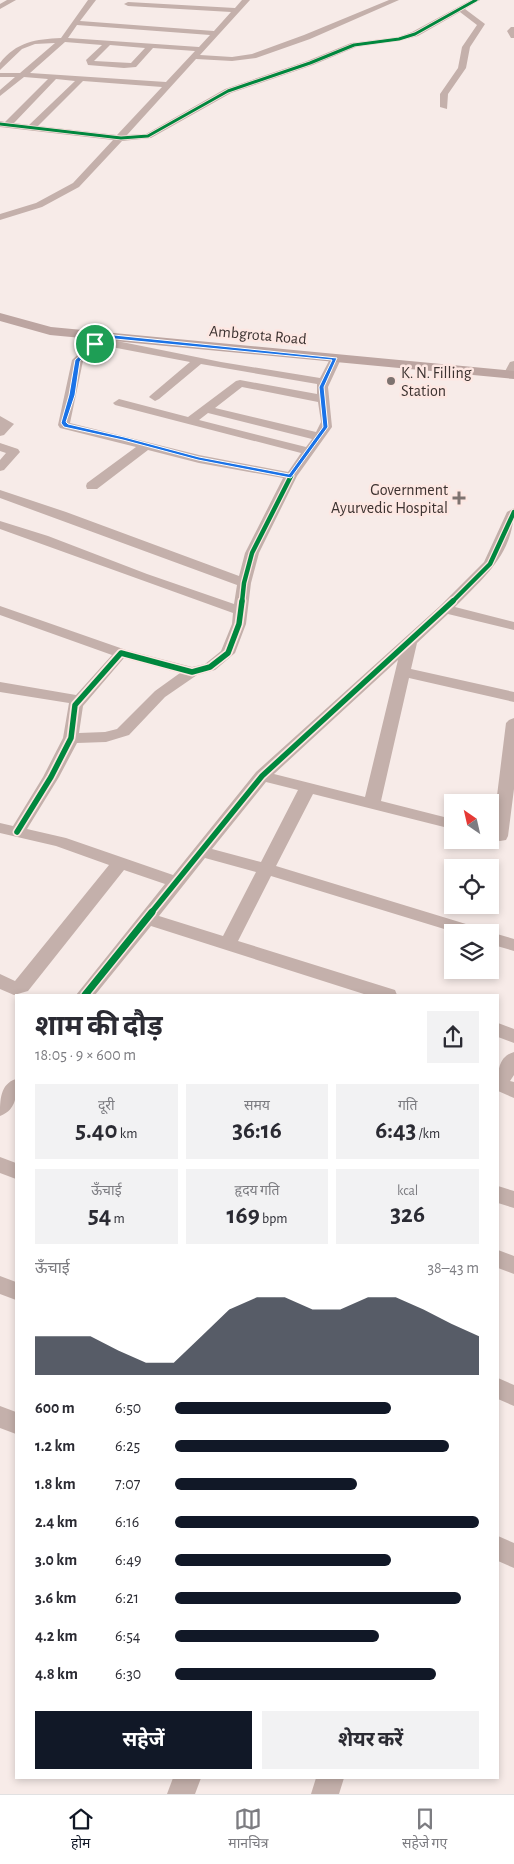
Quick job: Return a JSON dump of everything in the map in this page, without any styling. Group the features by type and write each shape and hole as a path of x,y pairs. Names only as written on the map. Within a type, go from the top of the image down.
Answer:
{"main road":[{"name":"Ambgrota Road","path":"1,319 47,330 101,339 512,371"},
{"path":"43,328 96,331 341,357 339,359"}],"street":[{"path":"0,94 63,40 92,0"},
{"path":"0,218 39,206 76,186 246,0"},
{"path":"194,57 232,59 253,56 306,38 395,0"},
{"path":"3,124 121,138 148,136 228,91 310,63 354,45 408,36 476,0"},
{"path":"0,7 6,2"},
{"path":"127,4 236,10"},
{"path":"444,108 444,94 462,68 466,47 481,24 461,9"},
{"path":"104,25 110,19"},
{"path":"76,23 216,33"},
{"path":"514,29 511,31 514,36"},
{"path":"0,68 16,48 36,42 63,40 201,49"},
{"path":"108,43 90,60 91,63 133,65 151,46"},
{"path":"0,75 54,77 168,86"},
{"path":"3,124 54,77"},
{"path":"32,127 81,79"},
{"path":"291,476 214,462 64,424 72,395 78,360 101,339 198,360 324,382"},
{"path":"71,738 106,737 123,732 160,694 192,672 210,667 228,653 239,624 244,583 252,553 291,476 320,437 327,422 321,391 324,382 339,359"},
{"path":"154,397 198,360"},
{"path":"190,421 240,383 324,399"},
{"path":"119,403 308,451"},
{"path":"205,409 320,437"},
{"path":"0,420 8,424 0,432"},
{"path":"92,486 146,445"},
{"path":"0,447 14,452 0,467"},
{"path":"0,494 83,522 138,545 244,583"},
{"path":"86,994 262,776 445,610 490,564 514,512"},
{"path":"0,525 43,539 149,580 241,611"},
{"path":"0,610 121,653 192,672"},
{"path":"445,610 514,626"},
{"path":"372,803 410,640"},
{"path":"17,832 51,777 71,738 74,710 78,700 121,653"},
{"path":"402,672 514,697"},
{"path":"0,687 78,700"},
{"path":"501,836 514,723"},
{"path":"262,776 444,822"},
{"path":"228,943 308,787"},
{"path":"0,828 60,842 177,882"},
{"path":"200,851 448,924"},
{"path":"0,982 10,987 21,986 134,867"},
{"path":"147,918 385,994"},
{"path":"499,941 514,945"},
{"path":"499,1030 514,1036"},
{"path":"499,1082 514,1059"},
{"path":"499,1084 514,1090"},
{"path":"0,1108 15,1087"},
{"path":"0,1165 15,1171"},
{"path":"499,1194 514,1200"},
{"path":"499,1259 514,1265"},
{"path":"0,1285 15,1291"},
{"path":"499,1388 514,1396"},
{"path":"0,1417 15,1423"},
{"path":"499,1548 514,1556"},
{"path":"181,1794 187,1779"},
{"path":"325,1794 330,1779"}],"cycle path":[{"path":"0,124 121,138 148,136 228,91 310,63 354,45 399,39 415,34 476,0"},
{"path":"17,832 51,777 71,738 75,705 121,653 192,672 210,667 228,653 239,624 244,583 252,553 291,476"},
{"path":"86,994 262,776 445,609 490,564 514,512"}],"place":[{"name":"K. N. Filling Station","path":"391,381"},
{"name":"Government Ayurvedic Hospital","path":"459,498"}],"route":[{"path":"104,336 336,359 321,391 324,399 326,427 291,476 198,459 124,438 66,426 63,423 72,395 78,360 95,344 104,336"}]}
